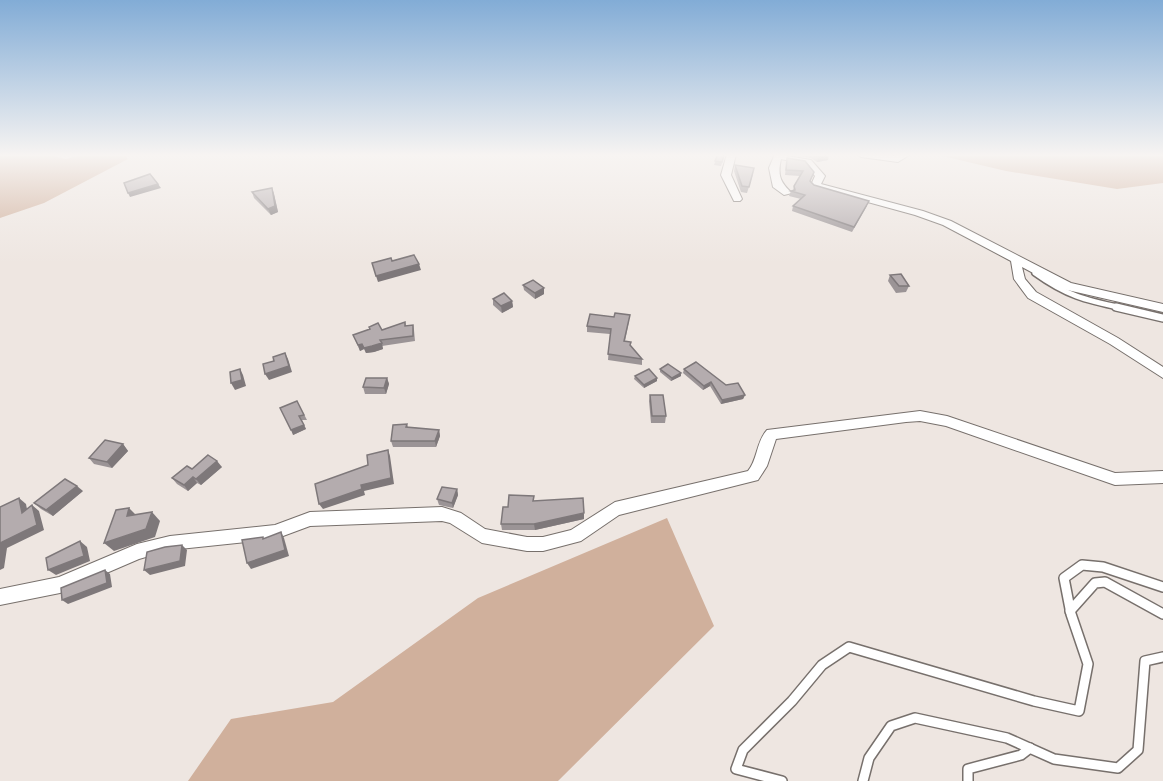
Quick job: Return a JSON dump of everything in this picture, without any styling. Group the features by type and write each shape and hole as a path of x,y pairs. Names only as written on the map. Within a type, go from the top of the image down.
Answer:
{"street":[{"path":"733,190 737,199"},
{"path":"783,190 787,193"},
{"path":"835,190 947,223 1068,286 1163,308"},
{"path":"1017,259 1015,267 1017,275 1032,295 1114,341 1163,372"},
{"path":"0,597 60,585 159,546 275,532 310,519 442,514 455,518 482,536 526,544 554,542 585,530 615,509 753,476 758,469 766,440 772,434 906,417 920,416 947,421 1119,480 1163,477"}],"lane":[{"path":"1030,266 1033,271 1060,291 1074,297 1163,318"},
{"path":"782,781 735,769 743,750 792,701 822,665 849,647 1079,711 1088,664 1070,611 1064,578 1082,566 1103,567 1163,587"},
{"path":"1070,611 1095,583 1105,582 1163,614"},
{"path":"862,781 869,758 891,726 915,718 1007,738 1054,759 1119,768 1138,750 1145,661 1163,657"},
{"path":"968,781 968,770 1021,755 1030,748"}],"shaded area":[{"path":"0,190 68,190 44,203 0,218"},
{"path":"667,518 714,626 558,781 188,781 231,719 333,702 478,598"}],"building":[{"path":"272,190 275,206 268,209 252,192"},
{"path":"833,190 869,201 854,227 793,206 805,195 791,191"},
{"path":"414,255 419,264 376,276 372,263"},
{"path":"901,274 909,286 899,286 890,275"},
{"path":"533,280 544,288 535,293 523,285"},
{"path":"504,293 512,301 501,306 493,299"},
{"path":"615,313 630,315 624,341 631,342 630,345 642,359 608,354 611,329 587,326 590,314 614,317"},
{"path":"405,322 405,326 413,325 413,336 380,340 382,343 364,348 362,344 358,345 353,335 370,329 369,327 378,323 382,330"},
{"path":"285,353 289,366 265,374 263,364 274,361 273,357"},
{"path":"696,362 726,385 738,383 745,395 722,400 711,382 704,386 684,369"},
{"path":"668,364 681,373 672,378 660,369"},
{"path":"240,369 242,380 231,383 230,372"},
{"path":"649,369 657,378 644,385 635,376"},
{"path":"366,378 387,378 384,388 363,387"},
{"path":"650,395 663,395 666,416 652,416"},
{"path":"297,401 304,415 299,416 304,425 291,430 280,408"},
{"path":"407,424 406,427 439,430 435,441 391,441 393,425"},
{"path":"105,440 123,444 107,462 89,458"},
{"path":"388,450 391,478 361,485 362,489 319,504 315,484 368,465 367,455"},
{"path":"208,455 217,461 196,479 193,477 184,485 172,478 187,466 192,469"},
{"path":"65,479 77,486 46,510 34,503"},
{"path":"442,487 457,489 452,503 437,499"},
{"path":"509,495 534,496 533,501 583,498 584,513 534,524 501,524 503,507 508,507"},
{"path":"19,498 22,513 32,505 37,525 0,543 0,507"},
{"path":"129,508 127,516 152,512 146,529 104,543 116,510"},
{"path":"281,532 285,550 247,563 242,540 263,537 263,539"},
{"path":"80,541 84,556 48,570 46,558"},
{"path":"182,545 180,561 144,570 147,552"},
{"path":"105,570 107,583 62,600 61,588"}]}
